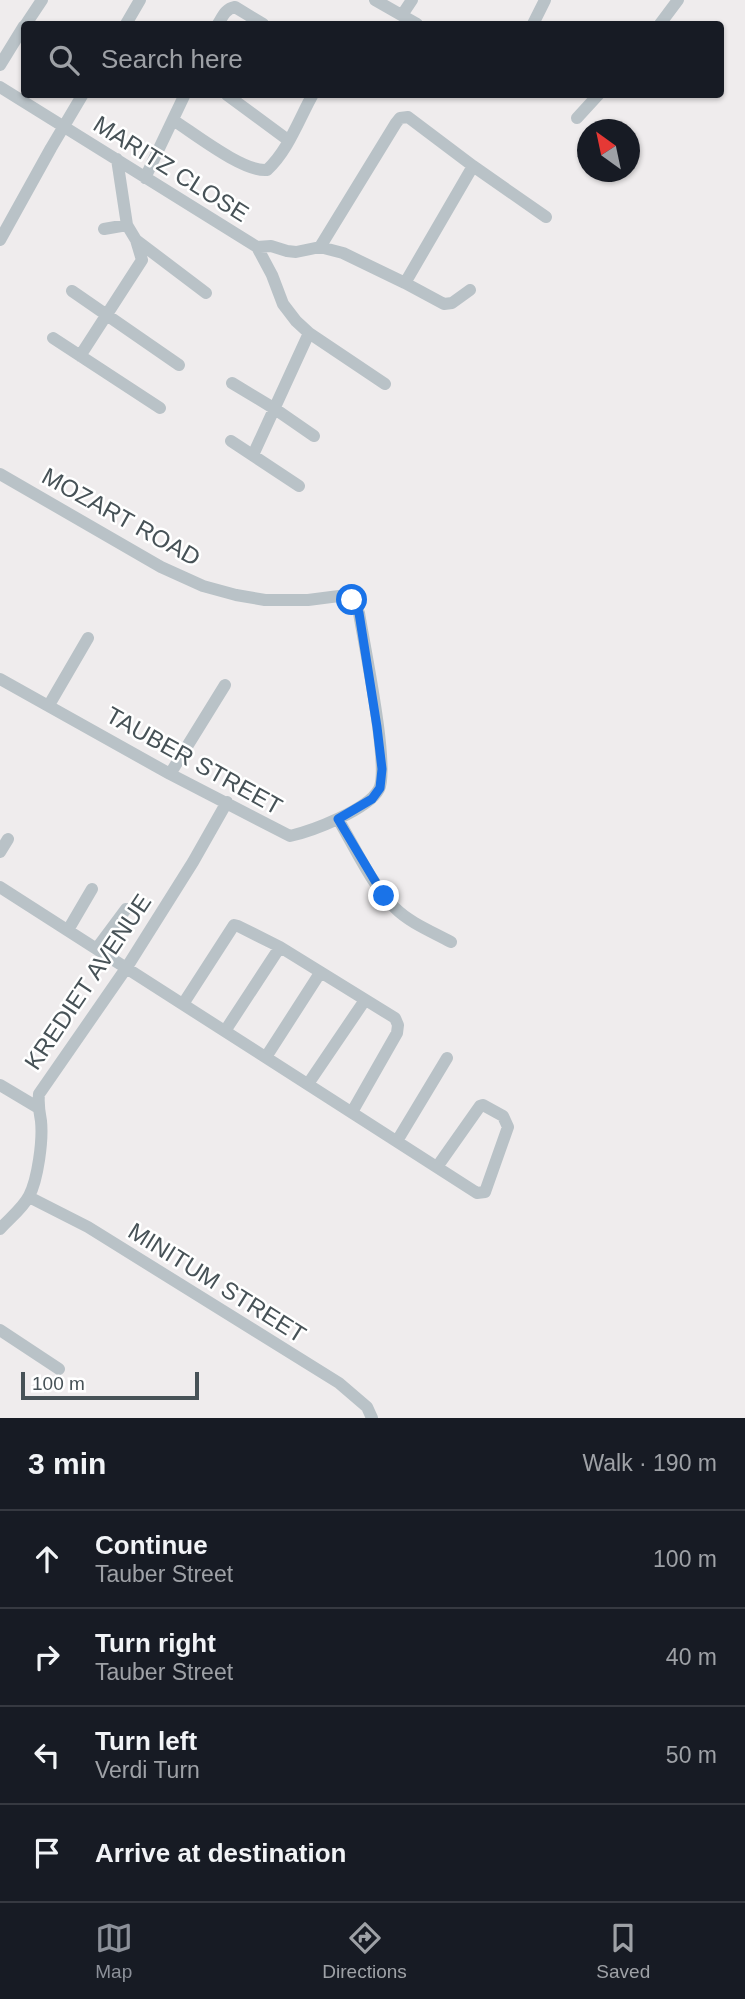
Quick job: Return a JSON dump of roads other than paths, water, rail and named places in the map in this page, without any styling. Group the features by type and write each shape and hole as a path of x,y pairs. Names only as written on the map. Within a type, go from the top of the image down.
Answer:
{"street":[{"path":"28,21 41,0"},
{"path":"127,21 140,0"},
{"path":"375,0 412,21"},
{"path":"402,15 412,0"},
{"path":"534,21 545,0"},
{"path":"662,21 678,0"},
{"path":"220,21 228,8 235,7 258,21"},
{"path":"0,65 21,31"},
{"name":"MARITZ CLOSE","path":"0,88 257,247 283,304 296,321 309,333 385,384"},
{"path":"1,235 81,98"},
{"path":"145,178 183,98"},
{"path":"231,98 288,141"},
{"path":"173,120 242,164 257,171 267,170 288,141 311,98"},
{"path":"578,118 596,98"},
{"path":"320,247 400,118 408,117 546,217"},
{"path":"80,356 142,260 127,225 117,159"},
{"path":"405,283 473,166"},
{"path":"104,229 127,225"},
{"path":"135,240 206,293"},
{"path":"257,247 271,246 287,251 320,247 344,253 444,304 452,303 470,290"},
{"path":"72,291 179,365"},
{"path":"253,456 309,333"},
{"path":"53,338 160,408"},
{"path":"232,383 314,436"},
{"path":"231,441 299,486"},
{"name":"MOZART ROAD","path":"0,474 161,567 203,586 236,596 265,600 308,600 339,596 348,598"},
{"name":"TAUBER STREET","path":"0,679 170,774 290,836 303,833 338,819 372,799 380,788 382,769 377,727 359,613 348,598"},
{"path":"49,705 88,638"},
{"path":"170,774 225,685"},
{"name":"KREDIET AVENUE","path":"0,1229 29,1197 35,1178 41,1123 37,1107 38,1094 127,967 227,802"},
{"path":"338,819 384,896 396,910 451,942"},
{"path":"0,852 8,839"},
{"path":"0,887 477,1193 485,1192 508,1127 503,1116 483,1105 480,1106 437,1167"},
{"path":"68,930 92,889"},
{"path":"97,948 126,909"},
{"path":"183,1004 234,925 280,947 395,1018 397,1033 352,1112"},
{"path":"225,1031 280,947"},
{"path":"266,1057 320,973"},
{"path":"308,1084 365,1000"},
{"path":"397,1141 447,1058"},
{"path":"0,1085 37,1107"},
{"name":"MINITUM STREET","path":"29,1197 88,1227 339,1383 367,1407 372,1418"},
{"path":"0,1330 59,1368"}]}
